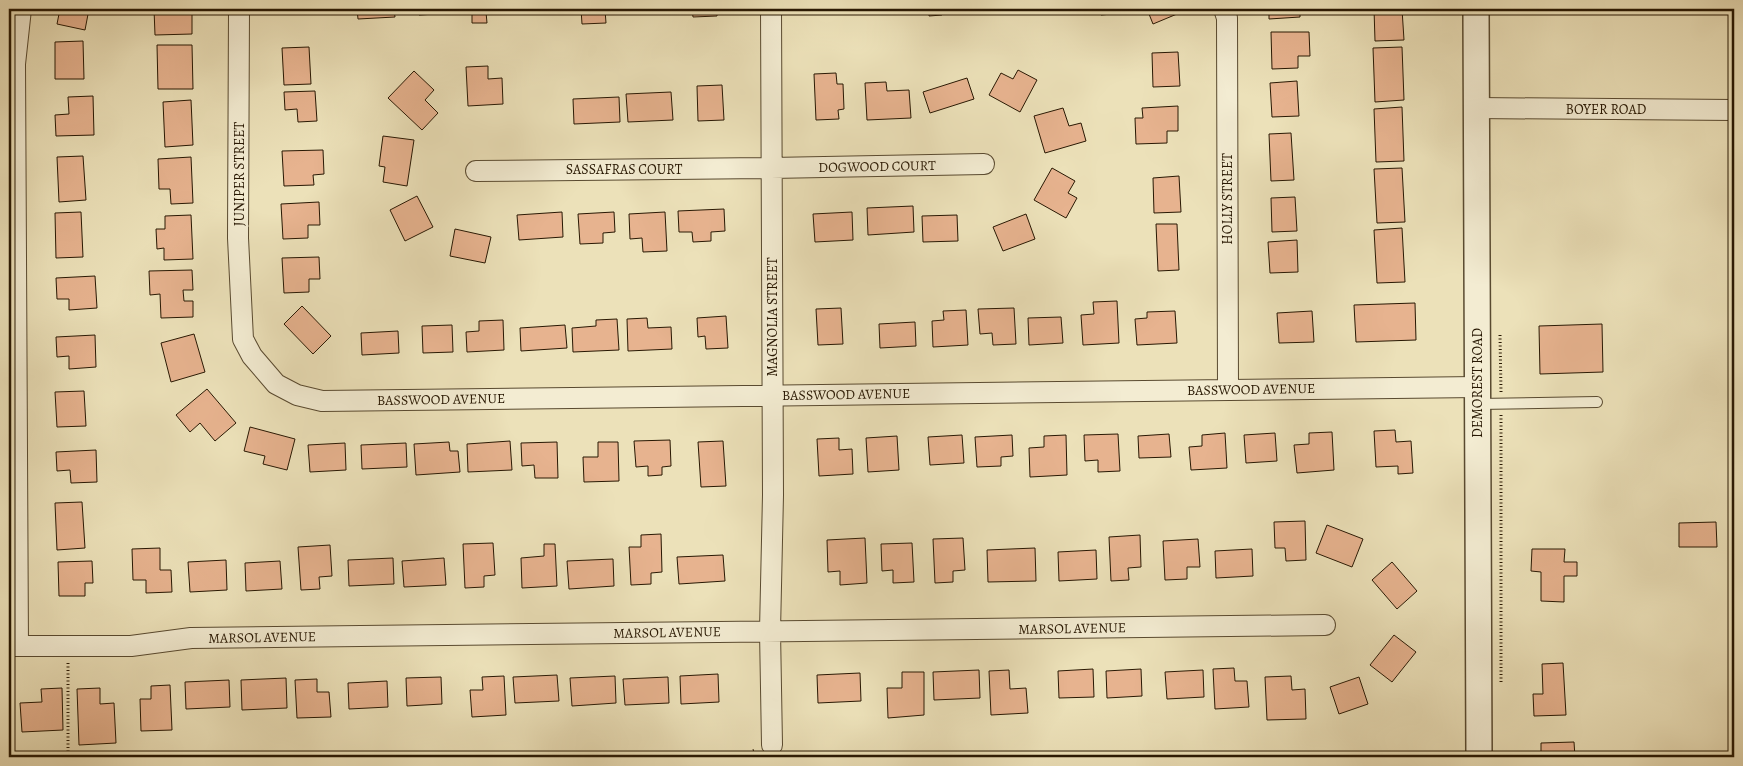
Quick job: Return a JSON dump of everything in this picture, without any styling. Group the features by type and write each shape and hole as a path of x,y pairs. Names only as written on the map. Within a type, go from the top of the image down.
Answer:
{"street":[{"path":"13,646 15,64 21,9"},
{"name":"JUNIPER STREET","path":"239,9 238,238 243,339"},
{"name":"MAGNOLIA STREET","path":"771,9 773,495 770,631 772,745"},
{"name":"HOLLY STREET","path":"1224,9 1227,18 1228,389"},
{"name":"DEMOREST ROAD","path":"1476,9 1485,398 1479,757"},
{"name":"BOYER ROAD","path":"1477,108 1734,110"},
{"name":"DOGWOOD COURT","path":"771,168 984,164"},
{"name":"SASSAFRAS COURT","path":"476,171 771,168"},
{"name":"BASSWOOD AVENUE","path":"243,339 252,356 276,384 297,395 322,401 1228,389 1485,398"},
{"name":"MARSOL AVENUE","path":"13,646 131,646 192,638 1325,625"}],"lane":[{"path":"1485,398 1597,402"}],"path":[{"path":"1500,335 1485,398 1501,688"},
{"path":"68,646 68,751 70,757"}],"building":[{"path":"60,9 89,9 85,30 57,24"},
{"path":"154,9 181,9 181,14 192,13 192,34 155,35"},
{"path":"295,9 341,9 341,11 296,14"},
{"path":"357,9 394,9 395,17 358,19"},
{"path":"418,9 454,9 454,13 419,15"},
{"path":"472,9 507,9 507,11 486,12 487,23 472,23"},
{"path":"525,9 561,9 561,12 526,14"},
{"path":"581,9 617,9 605,10 606,23 582,24"},
{"path":"632,9 659,9 659,12 633,13"},
{"path":"692,9 717,9 717,16 693,17"},
{"path":"866,9 903,9 904,12 867,14"},
{"path":"929,9 942,9 942,15 929,16"},
{"path":"1100,9 1112,9 1112,14 1101,15"},
{"path":"1147,9 1175,9 1177,14 1153,24"},
{"path":"1269,9 1300,9 1300,17 1269,19"},
{"path":"1374,9 1402,9 1404,40 1375,41"},
{"path":"1271,32 1309,32 1310,56 1298,56 1298,68 1272,69"},
{"path":"83,41 84,79 55,79 55,42"},
{"path":"157,45 192,45 193,89 158,89"},
{"path":"309,47 311,84 284,85 282,48"},
{"path":"1402,47 1404,100 1375,102 1373,48"},
{"path":"1178,52 1180,86 1153,87 1152,53"},
{"path":"488,66 488,79 502,78 503,104 468,106 466,67"},
{"path":"1018,70 1037,80 1020,112 989,95 1001,73 1013,79"},
{"path":"414,71 434,90 425,100 438,113 422,130 388,98"},
{"path":"836,73 837,84 843,84 844,109 838,110 839,119 816,120 814,74"},
{"path":"967,78 974,99 930,113 923,92"},
{"path":"1297,81 1299,116 1272,117 1270,83"},
{"path":"886,82 887,91 909,90 911,118 867,120 865,83"},
{"path":"722,85 724,120 698,121 697,86"},
{"path":"315,91 317,121 298,122 297,109 285,110 284,92"},
{"path":"671,92 673,120 628,122 626,94"},
{"path":"93,96 94,135 56,136 55,115 69,114 68,97"},
{"path":"619,97 620,122 574,124 573,99"},
{"path":"191,100 193,145 165,147 163,102"},
{"path":"1178,106 1178,131 1167,131 1167,143 1136,144 1135,118 1143,118 1142,108"},
{"path":"1402,107 1404,161 1376,162 1374,109"},
{"path":"1063,108 1069,126 1081,123 1086,141 1045,153 1034,116"},
{"path":"1291,133 1294,180 1271,181 1269,134"},
{"path":"383,136 414,140 407,186 383,182 385,167 379,166"},
{"path":"323,150 324,174 313,175 314,185 284,186 282,151"},
{"path":"83,156 86,200 59,202 57,157"},
{"path":"191,157 193,203 171,204 170,189 159,189 158,159"},
{"path":"1052,168 1075,181 1068,193 1077,198 1066,218 1034,200"},
{"path":"1402,168 1405,222 1377,223 1374,169"},
{"path":"1179,176 1181,212 1154,213 1153,178"},
{"path":"417,196 433,227 405,241 390,210"},
{"path":"1295,197 1297,231 1272,232 1271,198"},
{"path":"319,202 320,225 308,225 308,238 283,239 281,204"},
{"path":"913,206 914,232 868,235 867,208"},
{"path":"724,209 725,231 711,232 711,241 693,242 692,232 679,232 678,211"},
{"path":"81,212 83,257 56,258 55,213"},
{"path":"562,212 563,237 519,240 517,215"},
{"path":"614,212 615,232 603,233 603,243 580,244 578,214"},
{"path":"665,212 667,251 643,252 642,238 630,239 629,214"},
{"path":"852,212 853,240 815,242 813,214"},
{"path":"1026,214 1035,239 1003,251 993,227"},
{"path":"191,215 193,259 164,260 164,248 157,249 156,229 165,229 165,216"},
{"path":"957,215 958,241 923,242 922,216"},
{"path":"1156,224 1177,224 1179,270 1158,271"},
{"path":"1402,228 1405,282 1377,283 1374,230"},
{"path":"455,229 491,237 485,263 450,256"},
{"path":"1297,240 1298,272 1270,273 1268,242"},
{"path":"319,257 320,279 309,279 309,292 284,293 282,258"},
{"path":"192,270 193,290 183,290 184,301 193,301 193,317 161,318 160,294 150,295 149,271"},
{"path":"95,276 97,308 69,310 69,299 57,299 56,278"},
{"path":"1117,301 1119,343 1083,345 1081,315 1094,314 1093,302"},
{"path":"1415,303 1416,340 1356,342 1354,305"},
{"path":"302,306 331,336 313,354 284,324"},
{"path":"841,308 843,344 818,345 816,309"},
{"path":"1014,308 1016,344 993,345 992,333 980,334 978,309"},
{"path":"966,310 968,345 933,347 932,321 944,320 943,311"},
{"path":"1175,311 1177,343 1137,345 1135,319 1147,318 1147,312"},
{"path":"1312,311 1314,342 1279,343 1277,313"},
{"path":"726,316 728,348 706,349 705,336 698,337 697,318"},
{"path":"1061,317 1063,343 1029,345 1028,318"},
{"path":"647,318 648,328 671,327 672,349 628,351 627,319"},
{"path":"617,319 619,350 573,352 572,328 596,326 596,320"},
{"path":"503,320 504,350 467,352 466,332 479,331 479,321"},
{"path":"915,322 916,346 880,348 879,324"},
{"path":"1602,324 1603,372 1540,374 1539,326"},
{"path":"452,325 453,352 423,353 422,326"},
{"path":"565,325 567,348 521,351 520,328"},
{"path":"398,331 399,353 362,355 361,333"},
{"path":"194,334 205,372 171,382 161,343"},
{"path":"95,335 96,367 69,369 69,356 57,357 56,337"},
{"path":"207,389 236,423 215,441 200,423 190,432 176,415"},
{"path":"84,391 86,426 57,427 55,392"},
{"path":"250,427 295,439 287,470 263,464 265,456 244,451"},
{"path":"1395,430 1396,442 1411,441 1413,473 1398,474 1398,466 1376,467 1374,431"},
{"path":"1332,432 1334,470 1297,473 1294,445 1309,444 1309,433"},
{"path":"1225,433 1227,468 1191,470 1189,447 1202,446 1202,435"},
{"path":"1275,433 1277,461 1246,463 1244,435"},
{"path":"1118,434 1120,471 1098,472 1098,460 1085,461 1084,435"},
{"path":"1169,434 1171,457 1139,458 1138,436"},
{"path":"962,435 964,463 930,465 928,437"},
{"path":"1012,435 1013,456 1001,457 1001,466 977,467 975,437"},
{"path":"1066,435 1067,475 1030,477 1029,448 1044,447 1044,436"},
{"path":"897,436 899,470 868,472 866,438"},
{"path":"839,438 839,450 852,449 853,474 819,476 817,439"},
{"path":"670,440 671,466 662,467 662,475 648,476 648,466 636,467 634,441"},
{"path":"510,441 512,470 468,472 467,444"},
{"path":"723,441 726,486 701,487 698,442"},
{"path":"449,442 450,451 458,451 460,472 416,475 414,444"},
{"path":"557,442 558,478 535,478 534,465 522,466 521,443"},
{"path":"598,442 618,442 619,481 584,482 583,457 598,457"},
{"path":"345,443 346,470 310,472 308,445"},
{"path":"406,443 407,467 362,469 361,445"},
{"path":"96,450 97,482 71,483 70,470 57,471 56,452"},
{"path":"82,502 85,548 57,550 55,503"},
{"path":"1305,521 1306,560 1286,561 1285,548 1275,548 1274,522"},
{"path":"1716,522 1717,547 1679,547 1679,523"},
{"path":"1327,525 1363,539 1352,567 1316,553"},
{"path":"661,534 662,572 651,573 651,584 631,585 629,547 641,547 641,535"},
{"path":"1140,535 1141,567 1128,568 1129,580 1111,581 1109,537"},
{"path":"865,538 867,583 840,585 840,571 828,572 827,540"},
{"path":"963,538 965,570 953,571 953,582 935,583 933,539"},
{"path":"1198,539 1200,567 1187,567 1187,579 1165,580 1163,541"},
{"path":"493,543 495,575 484,576 484,587 465,588 463,544"},
{"path":"912,543 914,582 893,583 893,570 882,571 881,544"},
{"path":"544,544 555,544 557,586 522,588 521,558 544,556"},
{"path":"330,545 332,576 319,577 320,589 301,590 298,547"},
{"path":"160,548 160,570 171,570 172,592 146,593 146,580 133,580 132,549"},
{"path":"1035,548 1036,581 988,582 987,550"},
{"path":"1252,549 1253,576 1216,578 1215,551"},
{"path":"1532,549 1565,549 1564,562 1577,562 1577,576 1564,576 1564,602 1541,601 1541,572 1531,571"},
{"path":"1096,550 1097,579 1059,581 1058,552"},
{"path":"723,555 725,581 679,584 677,557"},
{"path":"393,558 394,584 349,586 348,560"},
{"path":"444,558 446,585 404,587 402,561"},
{"path":"613,559 614,586 569,589 567,561"},
{"path":"226,560 227,590 190,592 188,562"},
{"path":"92,561 93,583 85,583 85,596 59,596 58,562"},
{"path":"280,561 282,589 246,591 245,563"},
{"path":"1392,562 1417,591 1397,609 1372,580"},
{"path":"1394,635 1416,652 1392,682 1370,665"},
{"path":"1563,663 1566,715 1534,716 1533,694 1543,694 1542,664"},
{"path":"1234,668 1235,681 1247,681 1249,707 1215,709 1213,669"},
{"path":"1093,669 1094,697 1059,698 1058,671"},
{"path":"1141,669 1142,696 1107,698 1106,671"},
{"path":"979,670 980,698 934,700 933,672"},
{"path":"1009,670 1010,689 1026,688 1028,713 991,715 989,671"},
{"path":"1203,670 1204,697 1167,699 1165,672"},
{"path":"902,672 924,672 924,715 888,718 887,688 902,688"},
{"path":"860,673 861,701 818,703 817,675"},
{"path":"718,674 719,702 681,704 680,676"},
{"path":"557,675 559,701 515,703 513,677"},
{"path":"504,676 506,715 472,717 470,690 483,690 482,677"},
{"path":"615,676 616,703 572,706 570,678"},
{"path":"1291,676 1292,690 1305,689 1306,719 1267,720 1265,677"},
{"path":"441,677 442,704 407,706 406,678"},
{"path":"668,677 669,703 625,705 623,679"},
{"path":"1359,677 1368,704 1339,714 1330,687"},
{"path":"286,678 287,708 242,710 241,680"},
{"path":"317,679 317,692 329,692 331,717 297,718 295,680"},
{"path":"229,680 230,707 186,709 185,682"},
{"path":"387,681 388,707 349,709 348,683"},
{"path":"170,685 172,730 141,731 140,699 151,699 151,686"},
{"path":"62,688 63,730 22,732 20,703 42,702 41,689"},
{"path":"100,688 100,704 114,703 116,743 79,745 77,689"},
{"path":"9,689 11,689 11,718 9,718"},
{"path":"1574,742 1575,757 1541,757 1541,743"}]}
